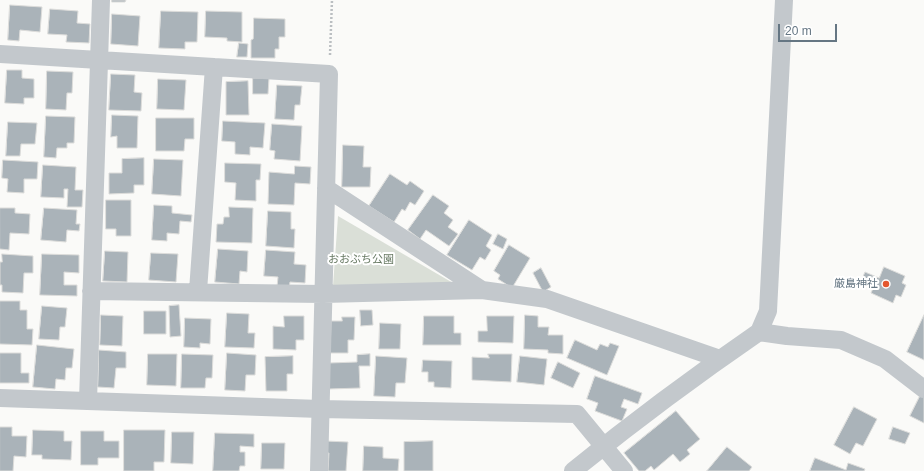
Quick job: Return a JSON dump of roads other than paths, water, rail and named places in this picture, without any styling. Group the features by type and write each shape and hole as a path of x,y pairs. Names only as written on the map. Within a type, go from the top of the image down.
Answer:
{"street":[{"path":"88,401 101,0"},
{"path":"573,471 720,359 759,332 768,311 784,0"},
{"path":"0,54 329,74 319,471"},
{"path":"198,291 214,67"},
{"path":"326,188 482,290"},
{"path":"91,290 323,294 482,290 548,299 720,359"},
{"path":"759,332 787,336 841,340 885,359 924,389"},
{"path":"0,398 320,409 577,414 624,471"}],"place":[{"name":"厳島神社","path":"886,284"}],"park label":[{"name":"おおぶち公園","path":"361,260"}]}
